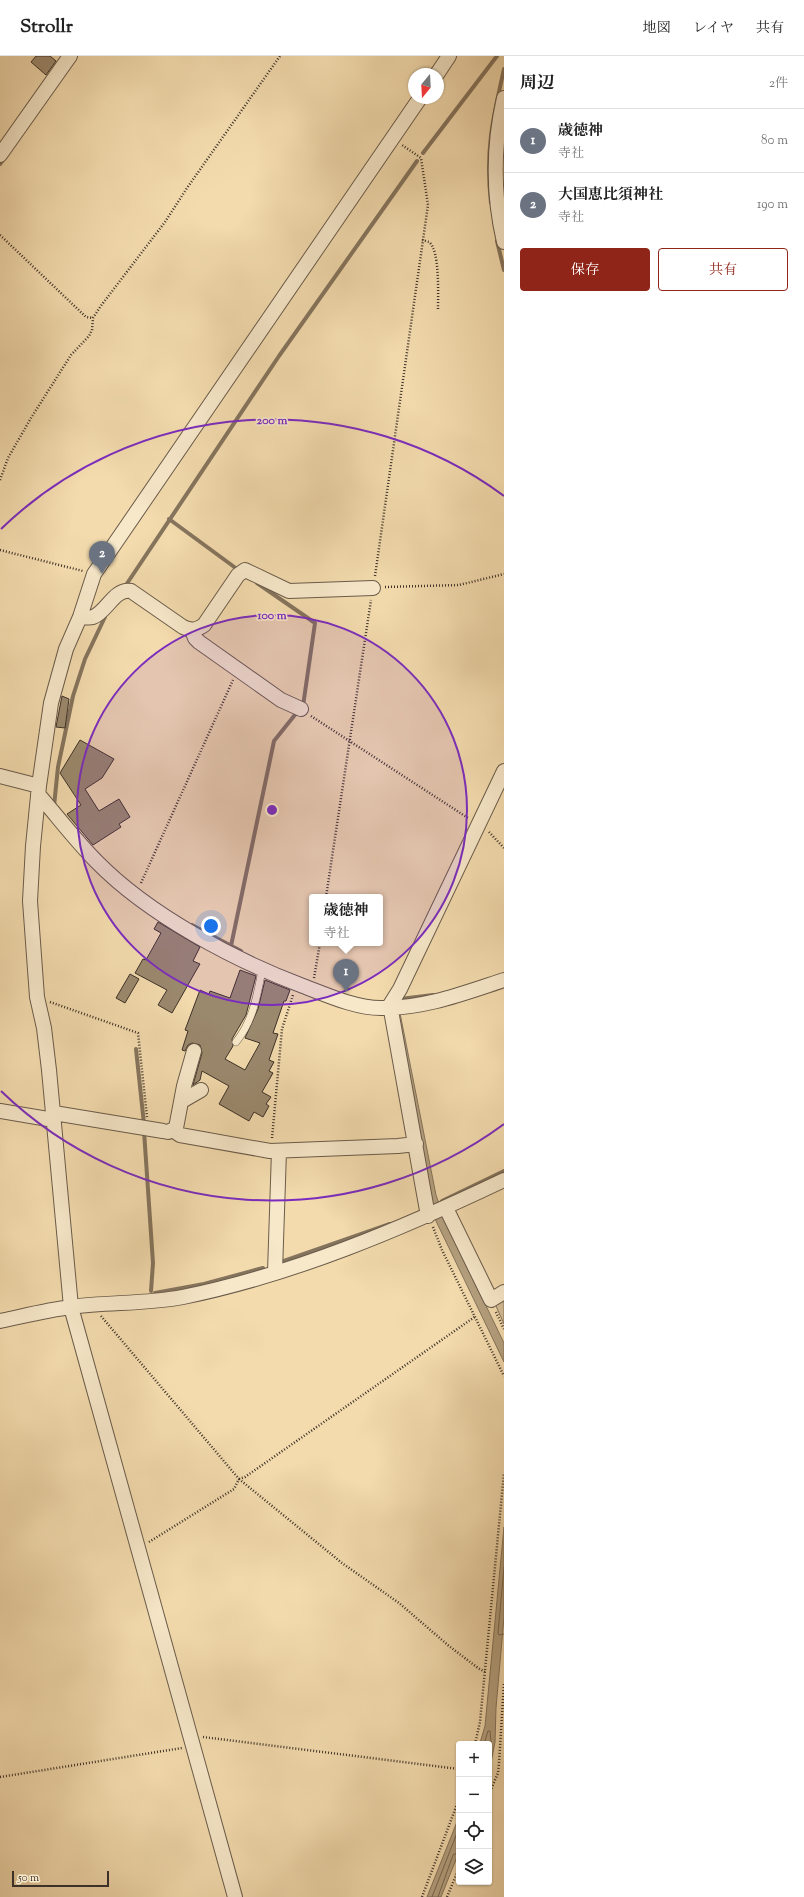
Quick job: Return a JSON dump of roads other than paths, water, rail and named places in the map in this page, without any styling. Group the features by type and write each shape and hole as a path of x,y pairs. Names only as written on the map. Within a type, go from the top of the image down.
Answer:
{"street":[{"path":"0,155 70,56"},
{"path":"441,68 449,56"},
{"path":"504,98 497,144 496,199 504,242"},
{"path":"235,1897 71,1307 54,1116 44,1028 37,997 30,901 39,790 51,702 66,649 80,617 94,574 416,104"},
{"path":"80,617 90,618 98,615 118,594 127,590 131,591 183,627 192,630 204,625 243,570 289,591 373,588"},
{"path":"192,630 195,638 199,642 239,671 281,700 301,709"},
{"path":"504,771 481,826 400,989 390,1005 416,1144 437,1212 491,1300 504,1292"},
{"path":"0,776 39,790 98,863 169,919 262,970 351,1003 379,1008 390,1005 430,1003 504,980"},
{"path":"194,1050 184,1086 176,1128 177,1133 180,1135 275,1151 416,1144"},
{"path":"182,1102 201,1090"},
{"path":"0,1111 54,1116 168,1132 176,1128"},
{"path":"275,1151 275,1272"},
{"path":"0,1321 71,1307 154,1301 212,1290 275,1272 366,1241 437,1212 504,1180"}],"lane":[{"path":"236,1042 245,1031 249,1021 257,996 262,970"}],"water":[{"path":"396,1013 400,1013 436,1195 446,1223 504,1343 504,1362 436,1221 432,1207"},
{"path":"504,1527 504,1617 496,1708 495,1742 492,1758 492,1741 481,1741 485,1726"},
{"path":"456,1824 456,1860 441,1897 427,1897"}],"waterway":[{"path":"423,153 497,56"},
{"path":"491,203 489,184 491,135 496,103 504,69"},
{"path":"0,164 5,157"},
{"path":"124,588 279,356 417,161"},
{"path":"497,241 504,270"},
{"path":"169,519 237,569"},
{"path":"257,583 315,623 303,706"},
{"path":"54,806 58,767 73,696 85,659 105,617"},
{"path":"231,946 274,741 298,711"},
{"path":"192,925 241,951"},
{"path":"400,999 433,995"},
{"path":"136,1049 144,1124"},
{"path":"144,1131 153,1263 151,1291"},
{"path":"442,1201 504,1171"},
{"path":"281,1262 390,1224"},
{"path":"155,1293 204,1284 263,1268"}],"place":[{"name":"大国恵比須神社","path":"102,574"},
{"name":"歳徳神","path":"346,992"}]}
